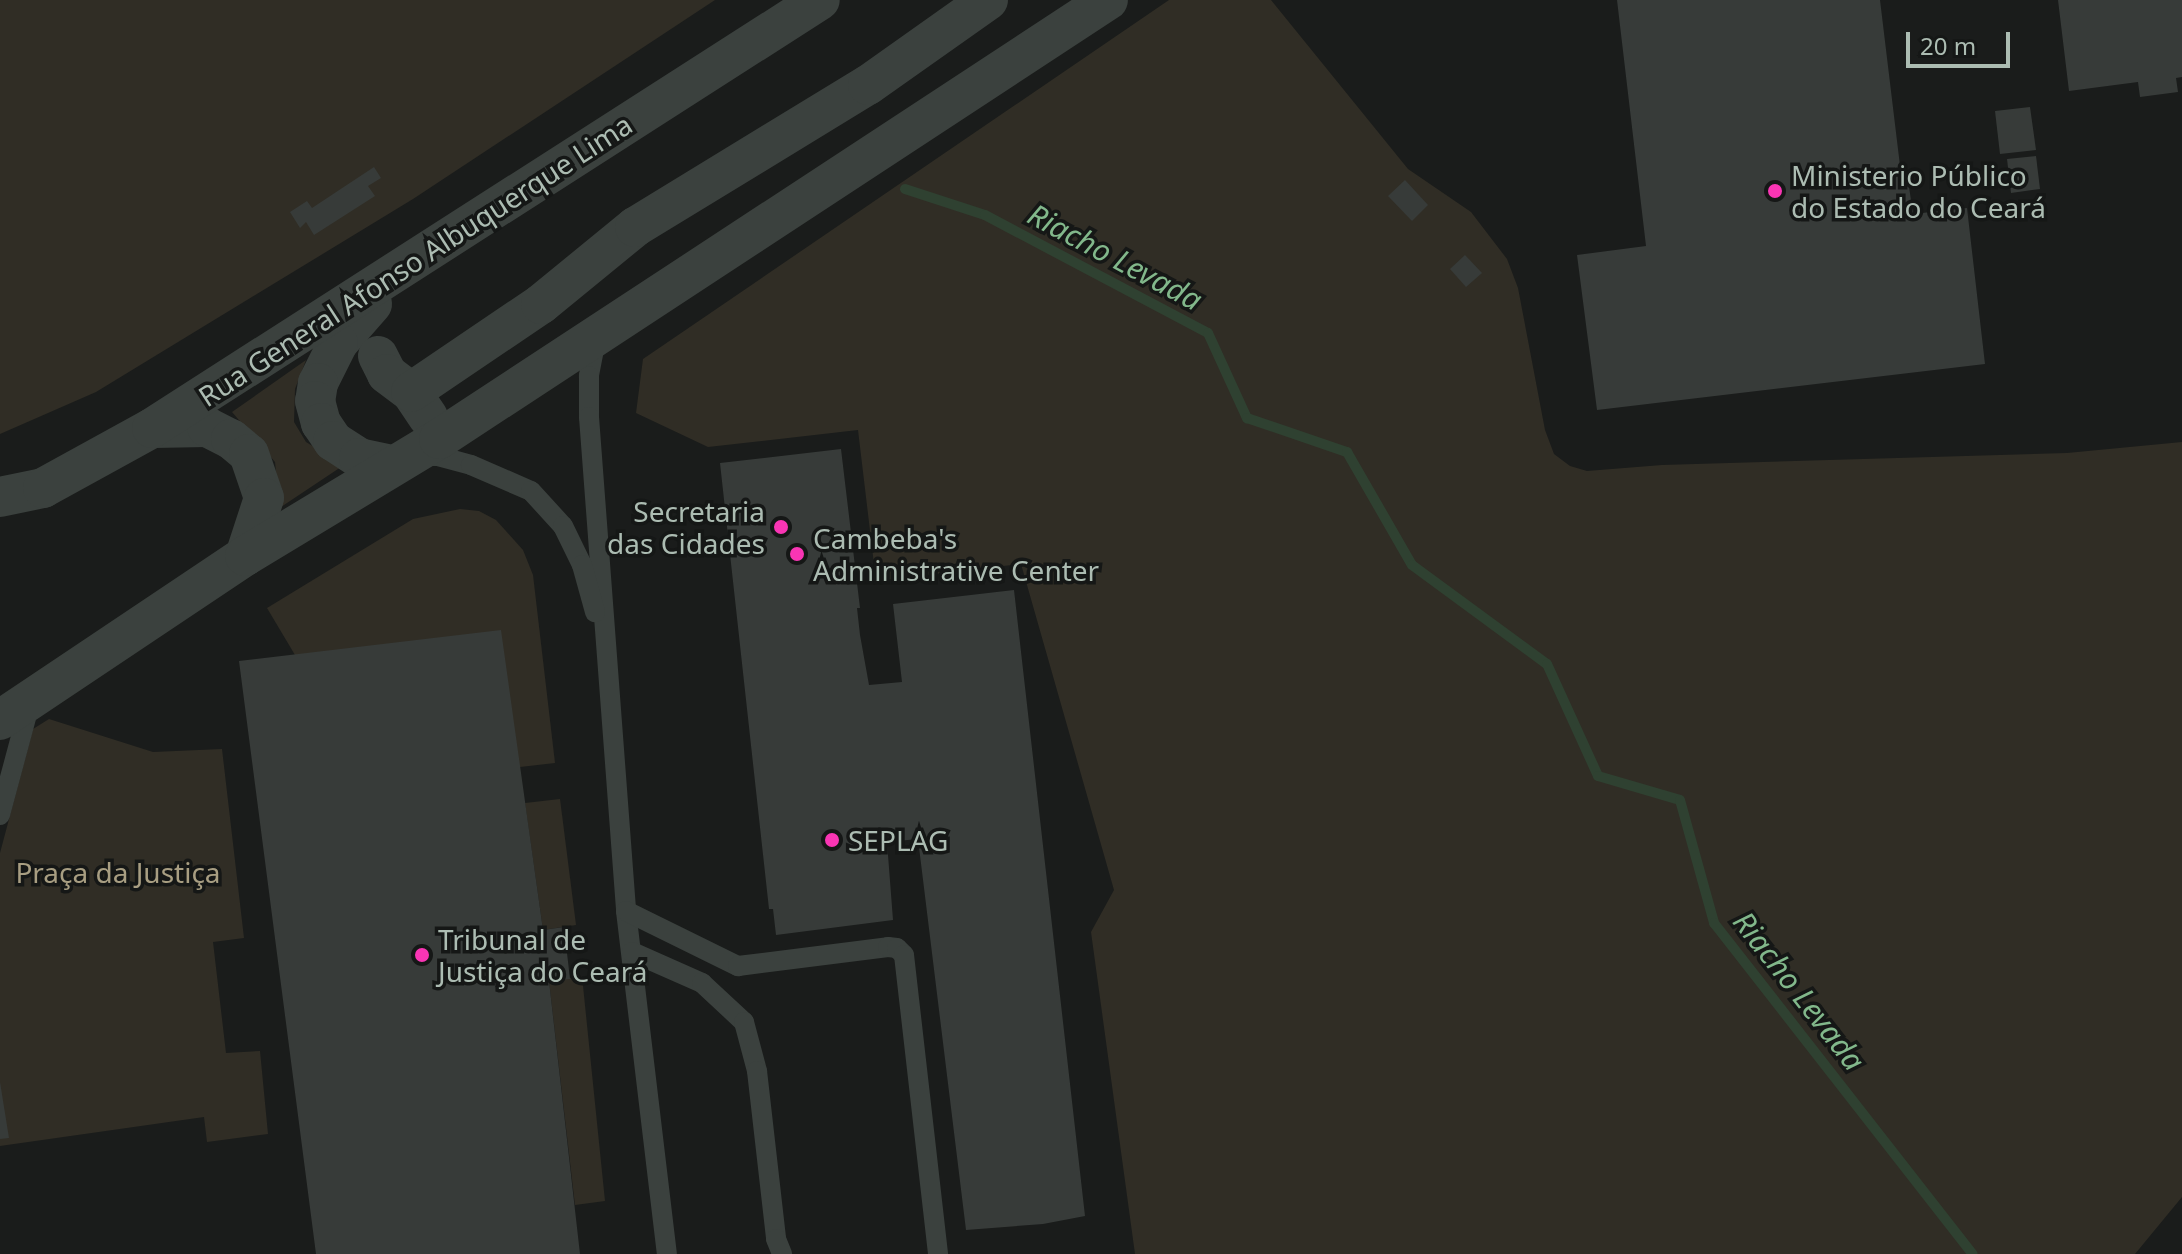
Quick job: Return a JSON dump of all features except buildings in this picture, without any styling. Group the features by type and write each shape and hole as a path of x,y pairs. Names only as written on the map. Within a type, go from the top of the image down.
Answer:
{"street":[{"name":"Rua General Afonso Albuquerque Lima","path":"0,497 43,488 152,428 820,0"},
{"path":"378,356 387,374 420,404 635,227 868,85 988,0"},
{"path":"16,709 245,556 597,335 1108,0"},
{"path":"397,462 359,458 333,441 321,423 315,401 318,383 338,343 403,268"},
{"path":"152,428 207,427 231,439 249,454 264,498 245,556"}],"lane":[{"path":"597,335 589,376 589,417 626,911 667,1254"},
{"path":"397,462 438,456 471,465 531,491 552,510 582,565 607,655"},
{"path":"0,815 16,709"},
{"path":"626,911 738,966 888,947 897,948 904,955 938,1254"},
{"path":"632,952 702,983 744,1022 757,1071 776,1239 782,1254"}],"green space":[{"path":"0,0 715,0 413,199 96,392 0,434"},
{"path":"1169,0 1271,0 1408,169 1471,212 1507,259 1518,288 1545,430 1554,454 1570,466 1587,471 1662,465 2067,453 2182,442 2182,1197 2135,1254 1135,1254 1091,932 1114,890 1021,564 876,581 858,430 708,447 636,413 643,359"},
{"path":"306,360 295,389 294,422 306,442 344,465 272,513 278,491 275,462 232,412"},
{"path":"460,509 479,511 496,520 523,550 533,575 555,763 520,767 295,655 267,608 413,519"},
{"name":"Praça da Justiça","path":"49,719 153,752 222,749 244,938 213,942 226,1053 260,1051 268,1134 207,1142 204,1117 0,1146 0,853 33,729"},
{"path":"560,799 576,925 543,930 525,803"},
{"path":"582,976 605,1201 575,1205 549,981"}],"waterway":[{"name":"Riacho Levada","path":"905,189 985,215 1208,333 1247,418 1347,452 1412,565 1547,664 1598,776 1680,800 1714,923 1973,1254"}],"place":[{"name":"Ministerio Público do Estado do Ceará","path":"1775,191"},
{"name":"Secretaria das Cidades","path":"781,527"},
{"name":"Cambeba's Administrative Center","path":"797,554"},
{"name":"SEPLAG","path":"832,840"},
{"name":"Tribunal de Justiça do Ceará","path":"422,955"}]}
